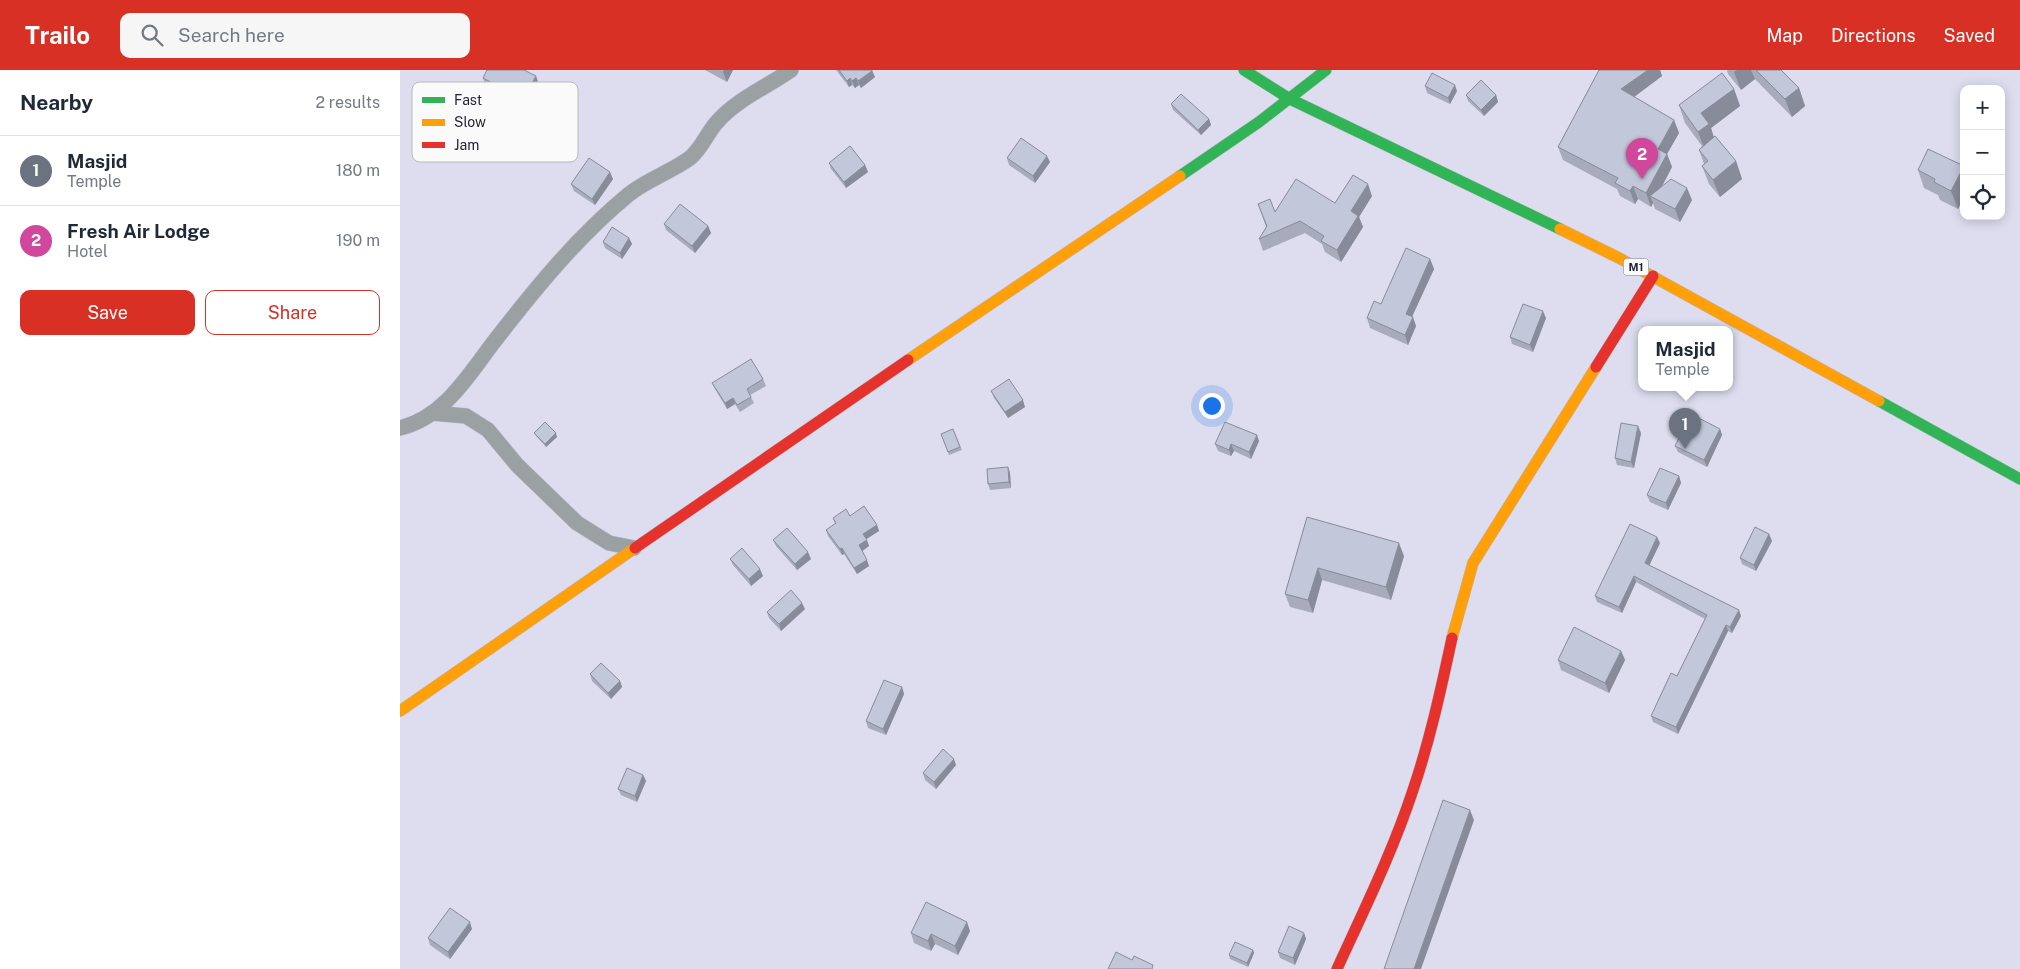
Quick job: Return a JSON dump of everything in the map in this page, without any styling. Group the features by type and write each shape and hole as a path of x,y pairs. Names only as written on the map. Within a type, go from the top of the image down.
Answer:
{"street":[{"path":"400,428 409,426 432,413 462,385 535,290 574,246 622,200 689,158 698,150 716,122 729,111 792,70"},
{"name":"M1","path":"1244,70 1290,99 1619,258 2020,479"},
{"path":"400,711 854,396 1260,122 1326,70"},
{"path":"1337,969 1378,881 1413,790 1438,703 1456,616 1473,563 1652,276"},
{"path":"432,413 466,416 488,430 517,465 577,523 609,543 634,548"}],"building":[{"path":"487,70 524,70 536,76 533,82 491,82 483,78"},
{"path":"839,70 872,71 858,81 856,78 852,81 850,78 847,81"},
{"path":"1599,70 1648,70 1621,89 1674,120 1658,149 1667,154 1646,193 1633,186 1630,191 1615,183 1618,178 1558,147"},
{"path":"1756,70 1781,70 1799,88 1785,99"},
{"path":"1432,73 1455,85 1448,98 1425,86"},
{"path":"1722,73 1734,89 1701,113 1709,124 1698,132 1679,105"},
{"path":"1481,80 1496,95 1481,110 1466,95"},
{"path":"1181,94 1209,119 1198,130 1171,104"},
{"path":"1715,136 1736,161 1713,180 1702,166 1708,161 1699,150"},
{"path":"1021,138 1047,156 1033,176 1007,158"},
{"path":"850,146 865,165 844,182 829,163"},
{"path":"1928,149 1960,164 1960,174 1951,191 1934,182 1935,179 1918,170"},
{"path":"589,158 610,172 592,199 571,184"},
{"path":"1353,175 1368,184 1351,211 1358,216 1337,250 1321,241 1324,236 1300,221 1259,239 1267,226 1258,204 1270,199 1275,212 1296,179 1335,203"},
{"path":"1671,179 1687,188 1675,209 1650,196"},
{"path":"680,204 708,226 692,246 664,224"},
{"path":"612,227 629,238 620,253 603,242"},
{"path":"1406,248 1430,259 1406,314 1413,317 1405,335 1367,318 1374,301 1381,304"},
{"path":"1523,304 1543,311 1530,345 1510,337"},
{"path":"751,359 763,379 747,389 751,397 737,405 733,398 725,403 712,383"},
{"path":"1009,379 1023,400 1005,412 991,391"},
{"path":"1691,414 1720,429 1704,460 1675,446"},
{"path":"545,422 556,433 545,444 534,433"},
{"path":"1225,422 1257,435 1249,452 1231,444 1229,450 1215,444"},
{"path":"1621,423 1638,426 1631,462 1615,458"},
{"path":"953,429 960,447 948,452 941,434"},
{"path":"1008,467 1009,482 988,484 987,469"},
{"path":"1660,468 1679,476 1666,503 1647,495"},
{"path":"864,506 877,525 863,534 867,540 859,545 867,560 854,568 842,548 840,549 826,530 836,523 833,518 846,509 850,516"},
{"path":"1307,517 1399,543 1386,587 1318,568 1308,600 1285,594"},
{"path":"1630,524 1657,537 1645,563 1739,610 1730,627 1726,625 1676,727 1651,716 1671,673 1677,676 1707,615 1634,576 1619,607 1595,596"},
{"path":"1755,527 1769,534 1754,565 1740,558"},
{"path":"787,528 808,552 795,564 773,540"},
{"path":"742,548 760,569 749,579 730,559"},
{"path":"791,590 802,603 779,624 767,612"},
{"path":"1574,627 1621,651 1605,683 1558,660"},
{"path":"601,663 620,681 608,693 590,674"},
{"path":"884,680 902,687 883,729 866,721"},
{"path":"943,749 954,759 934,782 923,773"},
{"path":"627,768 643,775 635,796 618,789"},
{"path":"1443,800 1470,810 1414,969 1384,969"},
{"path":"926,902 967,922 955,946 931,934 928,941 911,933"},
{"path":"450,908 470,922 448,952 428,938"},
{"path":"1289,926 1304,933 1293,958 1278,952"},
{"path":"1235,942 1253,950 1247,963 1229,955"},
{"path":"1116,952 1132,960 1134,956 1153,965 1152,969 1108,969"}],"traffic: fast":[{"path":"1244,70 1290,99 1560,229"},
{"path":"1180,176 1259,122 1326,70"},
{"path":"1879,401 2020,479"}],"traffic: slow":[{"path":"908,360 1180,176"},
{"path":"1560,229 1619,258 1879,401"},
{"path":"1452,638 1473,563 1596,367"},
{"path":"400,711 635,548"}],"traffic: jam":[{"path":"1596,367 1653,276"},
{"path":"635,548 908,360"},
{"path":"1337,969 1378,880 1405,813 1430,733 1452,638"}],"place":[{"name":"Fresh Air Lodge","path":"1642,179"},
{"name":"Masjid","path":"1685,449"}]}
